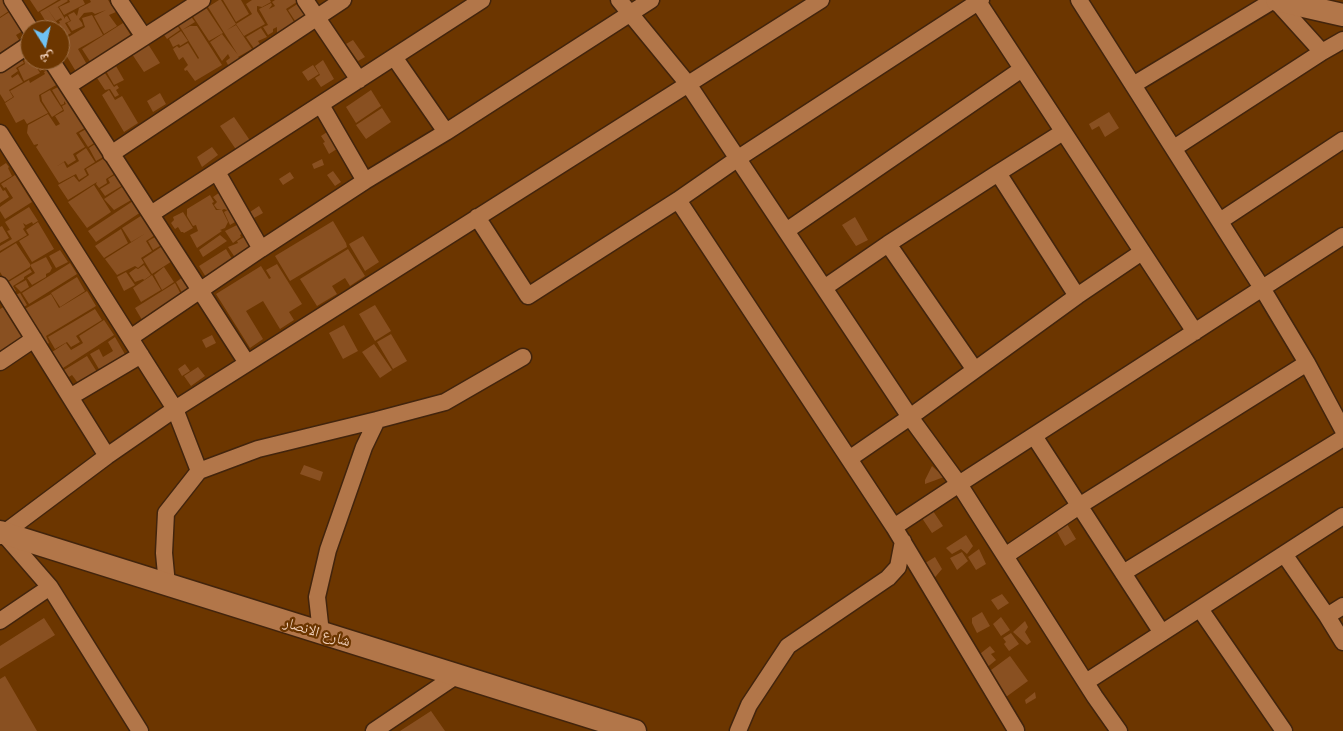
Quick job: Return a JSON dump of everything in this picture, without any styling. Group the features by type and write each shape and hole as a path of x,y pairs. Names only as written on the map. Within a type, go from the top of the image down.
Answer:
{"street":[{"path":"12,0 25,20"},
{"path":"119,0 144,37"},
{"path":"68,86 202,0"},
{"path":"304,0 359,80"},
{"path":"111,154 343,0"},
{"path":"151,214 482,0"},
{"path":"618,0 688,84 910,417 959,484 1119,731"},
{"path":"130,338 261,248 651,0"},
{"path":"140,731 50,587 1,534 174,409 821,0"},
{"path":"1079,0 1262,288 1307,363 1343,430"},
{"path":"1133,85 1275,0 1343,15"},
{"path":"1275,0 1322,52"},
{"path":"477,217 528,296 678,200 978,1 1195,332"},
{"path":"1174,148 1343,40"},
{"path":"0,64 20,51"},
{"path":"394,57 446,132"},
{"path":"786,231 1022,69"},
{"path":"58,70 247,363"},
{"path":"321,105 365,181"},
{"path":"824,288 888,244 1063,132"},
{"path":"0,133 6,156 130,338 174,409 200,471"},
{"path":"1220,221 1343,140"},
{"path":"217,172 261,248"},
{"path":"998,173 1077,296"},
{"path":"678,200 899,534 1016,730"},
{"path":"738,731 749,705 788,646 888,578 898,567 899,534 959,484 1343,236"},
{"path":"888,244 975,370"},
{"path":"849,459 1077,296 1142,252"},
{"path":"0,285 107,456"},
{"path":"0,362 34,340"},
{"path":"70,396 141,355"},
{"path":"167,585 164,552 166,513 200,471 258,449 445,402 524,357"},
{"path":"1005,556 1079,506 1307,363"},
{"path":"321,633 317,597 328,550 364,447 377,420"},
{"path":"1034,436 1162,633"},
{"path":"1123,573 1343,438"},
{"path":"1086,682 1343,516"},
{"name":"شارع الانصار","path":"1,534 635,731"},
{"path":"1284,554 1343,642"},
{"path":"0,621 50,587"},
{"path":"1327,616 1343,606"},
{"path":"1200,609 1284,731"},
{"path":"374,731 457,676"}],"building":[{"path":"0,0 6,0 12,9 0,17"},
{"path":"30,0 58,0 38,12"},
{"path":"61,0 67,0 56,8 58,7 65,19 67,16 69,20 62,20 61,18 55,20 47,8"},
{"path":"69,0 83,0 85,4 64,15 59,7 70,2"},
{"path":"90,0 108,0 116,12 109,15 117,26 104,34 94,16 106,10 95,14 92,12 84,13 79,19 83,26 72,31 68,15 74,12 77,16 79,8 91,2"},
{"path":"221,0 236,24 227,30 236,25 252,49 238,57 240,59 229,67 226,61 230,58 228,54 222,61 210,42 222,34 238,55 208,7"},
{"path":"223,0 241,0 249,14 236,22"},
{"path":"252,0 270,0 271,2 262,7 257,6 257,11 265,24 244,36 236,24 252,14 246,4"},
{"path":"275,0 300,0 286,9 296,25 271,40 270,37 277,33 277,27 268,35 263,27 268,25 259,9 271,3 272,5 269,9 275,6 272,2"},
{"path":"302,1 312,15 297,24 288,10"},
{"path":"205,6 223,33 209,41 192,15"},
{"path":"47,8 55,20 45,20 40,12"},
{"path":"11,11 20,22 20,33 16,35 20,41 20,48 0,60 0,18"},
{"path":"92,15 103,35 78,49 89,68 78,75 70,62 70,36 85,27 82,18"},
{"path":"190,15 195,22 182,30 177,23"},
{"path":"123,23 133,39 93,66 82,49"},
{"path":"176,23 180,30 167,39 162,32"},
{"path":"190,26 197,26 222,65 195,81 187,70 185,71 184,69 188,65 183,57 179,60 173,49 188,43 199,58 182,30"},
{"path":"261,28 267,37 258,41 261,46 255,50 246,37"},
{"path":"181,31 188,41 180,46 179,44 173,47 169,39"},
{"path":"353,40 365,57 358,61 346,44"},
{"path":"148,44 160,63 144,72 132,54"},
{"path":"20,52 20,66 16,68 18,71 11,76 12,78 18,74 23,82 9,90 13,97 5,102 0,94 0,65"},
{"path":"323,60 334,79 321,87 315,78 320,75 315,66"},
{"path":"313,65 319,74 308,81 302,72"},
{"path":"116,66 124,80 114,85 106,71"},
{"path":"20,67 20,70 38,70 40,73 24,81 18,68"},
{"path":"56,70 63,81 39,95 40,101 48,113 27,124 24,119 16,123 5,103 14,97 10,91 29,80 30,83 45,74 44,72"},
{"path":"103,70 114,87 117,85 119,88 116,90 119,95 115,97 110,89 105,90 95,75"},
{"path":"64,84 67,100 71,106 74,105 88,126 76,133 85,147 73,154 76,160 68,165 65,161 56,167 64,162 67,168 79,161 76,155 86,148 95,162 84,169 87,175 79,180 76,174 59,183 36,147 38,144 34,145 27,133 28,125 48,114 56,126 60,124 55,116 64,111 62,106 66,104 64,101 64,104 61,105 52,90"},
{"path":"50,90 63,110 52,117 42,101 41,95"},
{"path":"109,90 115,100 122,96 138,123 124,132 102,95"},
{"path":"371,90 381,106 356,123 346,107"},
{"path":"160,93 166,104 153,112 147,101"},
{"path":"382,108 391,122 366,139 356,125"},
{"path":"1109,112 1119,128 1105,137 1099,126 1092,130 1089,124"},
{"path":"234,117 251,142 237,151 220,126"},
{"path":"90,127 99,140 88,147 79,133"},
{"path":"333,128 343,145 329,154 321,136"},
{"path":"98,142 105,156 96,161 89,148"},
{"path":"212,147 218,155 202,167 197,157"},
{"path":"108,156 117,172 106,179 107,183 99,188 96,184 97,182 68,200 58,185 74,176 79,182 89,175 86,169"},
{"path":"322,159 324,165 314,169 312,164"},
{"path":"6,163 12,176 0,183 0,167"},
{"path":"333,171 341,182 335,186 327,175"},
{"path":"290,172 294,178 283,185 279,179"},
{"path":"118,173 125,184 105,196 100,189 110,183 108,179"},
{"path":"15,175 32,202 5,219 0,211 0,207 13,198 6,187 4,188 1,184"},
{"path":"94,185 111,212 87,228 68,202"},
{"path":"125,185 133,199 114,210 104,199"},
{"path":"0,186 9,197 0,203"},
{"path":"223,190 230,207 227,210 217,209 214,205 217,202 213,197"},
{"path":"210,195 216,210 222,210 228,222 225,228 197,248 190,235 198,231 196,225 193,226 187,216 187,209"},
{"path":"136,199 144,210 96,242 88,231"},
{"path":"259,206 263,213 254,218 250,212"},
{"path":"29,207 38,221 26,225 23,223 25,227 23,229 27,235 0,251 0,246 12,239 7,231 10,230 5,222"},
{"path":"231,208 242,218 230,225 224,212"},
{"path":"147,212 156,226 150,229 155,235 146,241 152,251 141,258 144,263 138,268 135,266 117,275 105,259 146,233 131,242 122,228"},
{"path":"183,212 193,228 184,233 178,227 175,229 171,223 174,220 173,217"},
{"path":"855,217 868,240 856,246 842,225"},
{"path":"333,221 347,247 290,281 275,256"},
{"path":"38,222 54,249 32,262 19,241 29,235 26,230"},
{"path":"241,223 245,232 233,243 225,231"},
{"path":"2,226 9,238 0,243 0,227"},
{"path":"121,229 128,243 104,258 95,246"},
{"path":"250,234 256,244 236,259 228,247 238,243 237,241"},
{"path":"220,235 227,241 203,257 199,250"},
{"path":"157,236 165,243 153,250 148,241"},
{"path":"363,236 379,262 365,271 349,244"},
{"path":"16,243 30,264 30,267 6,282 0,272 0,253"},
{"path":"167,243 177,258 152,274 143,259"},
{"path":"226,249 235,264 209,282 199,266"},
{"path":"348,249 365,276 350,286 345,278 332,286 337,294 317,306 300,279"},
{"path":"60,250 68,262 56,268 49,256"},
{"path":"46,257 52,268 50,272 46,274 46,277 32,285 27,278 35,273 30,265"},
{"path":"70,263 77,274 29,304 22,293"},
{"path":"277,264 302,304 289,312 294,320 280,329 263,301 246,311 263,339 250,348 216,294 261,266 269,279 271,278 266,270"},
{"path":"144,265 151,275 144,280 135,282 129,273"},
{"path":"164,267 174,282 162,290 154,275"},
{"path":"30,269 32,272 13,286 16,291 11,294 5,284"},
{"path":"126,272 135,285 124,291 117,277"},
{"path":"187,274 197,290 185,298 176,282"},
{"path":"152,275 161,290 141,302 133,288"},
{"path":"77,277 85,291 60,307 51,293"},
{"path":"26,280 29,287 21,292 15,286"},
{"path":"175,283 184,300 145,325 135,308"},
{"path":"87,291 96,306 46,336 49,343 44,346 23,310 51,294 59,308"},
{"path":"20,293 27,305 21,309 13,296"},
{"path":"7,305 24,337 0,351 0,309"},
{"path":"375,305 391,331 375,341 359,314"},
{"path":"95,309 102,320 76,336 80,342 71,347 67,342 55,349 48,337"},
{"path":"104,320 114,335 63,368 52,352 66,343 71,350 83,343 79,336"},
{"path":"344,325 358,351 343,359 329,333"},
{"path":"391,334 407,361 393,369 377,342"},
{"path":"212,335 216,343 206,348 202,340"},
{"path":"115,337 126,356 100,371 90,354 99,349 103,357 113,351 108,342"},
{"path":"374,344 392,370 380,378 362,352"},
{"path":"87,356 97,372 78,383 72,375 69,377 64,370"},
{"path":"185,364 190,371 182,376 178,369"},
{"path":"198,367 205,376 191,386 184,376"},
{"path":"304,465 323,472 320,481 300,474"},
{"path":"932,466 944,477 925,484 925,480"},
{"path":"933,511 943,526 932,533 922,518"},
{"path":"1067,524 1076,539 1065,546 1056,530"},
{"path":"966,535 973,546 967,554 961,549 952,554 946,548"},
{"path":"979,549 986,564 976,570 968,557"},
{"path":"962,552 968,561 957,570 950,558"},
{"path":"935,557 942,569 931,582 922,565"},
{"path":"1002,594 1009,603 998,610 991,600"},
{"path":"982,612 990,626 977,633 972,623 972,618"},
{"path":"1001,617 1010,630 1001,636 993,624"},
{"path":"44,618 55,635 0,669 0,646"},
{"path":"1025,621 1028,627 1025,632 1031,642 1027,645 1013,632"},
{"path":"1011,633 1019,644 1009,651 1004,644 1006,642 1003,638"},
{"path":"990,646 995,652 991,654 996,660 985,669 976,657"},
{"path":"1010,656 1028,681 1006,697 987,673"},
{"path":"5,676 37,731 0,731 0,679"},
{"path":"1035,692 1036,698 1026,704 1025,700"},
{"path":"431,711 445,731 400,731"}]}
